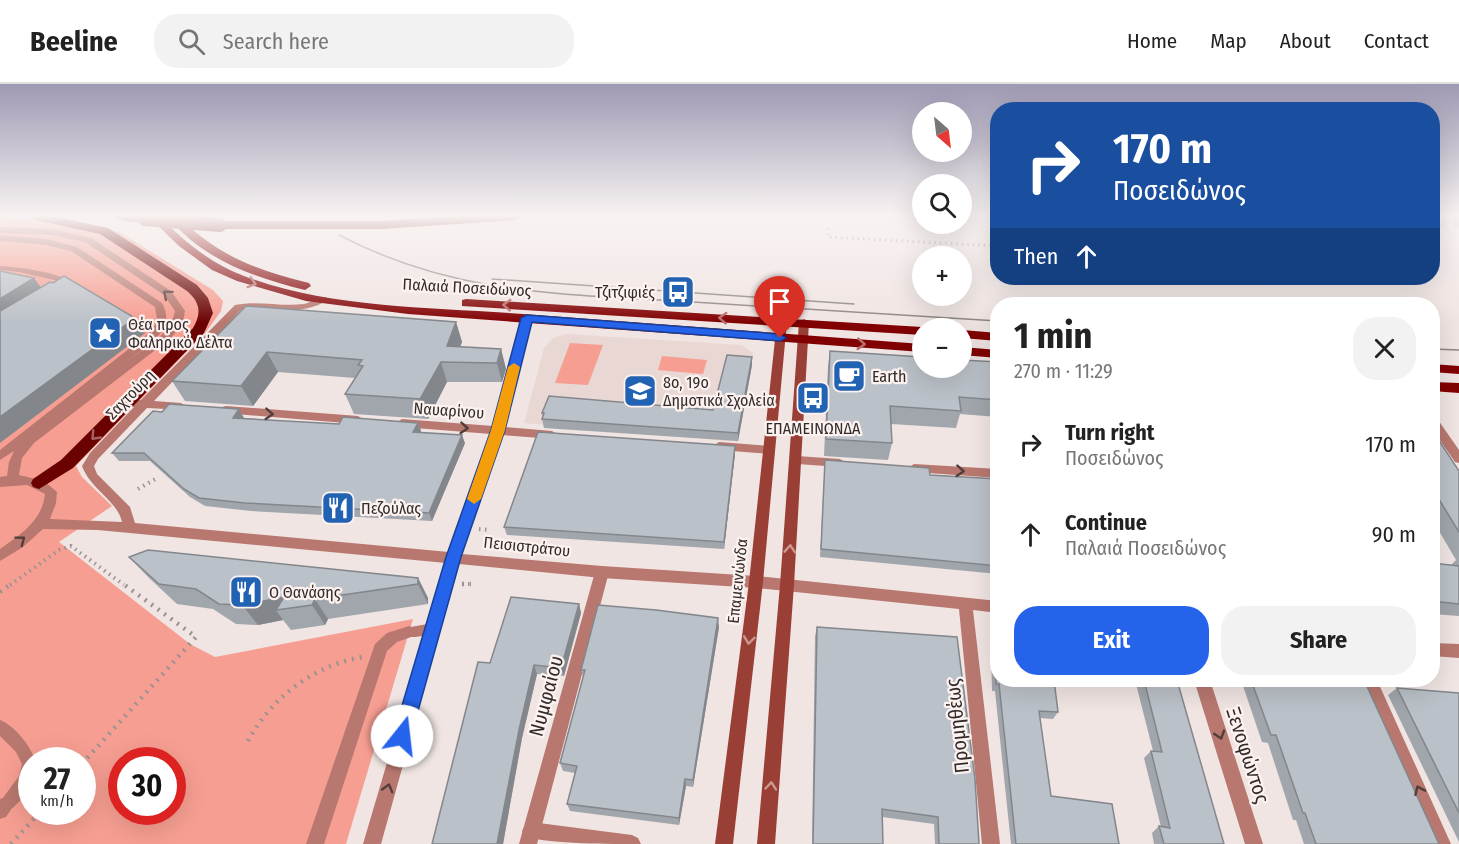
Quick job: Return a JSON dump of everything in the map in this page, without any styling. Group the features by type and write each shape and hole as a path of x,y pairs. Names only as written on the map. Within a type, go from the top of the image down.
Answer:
{"highway":[{"path":"39,483 67,464 199,330 205,321 207,305 201,296 136,251"}],"main road":[{"name":"Παλαιά Ποσειδώνος","path":"191,251 215,268 263,286 323,299 780,338"},
{"name":"Παλαιά Ποσειδώνος","path":"213,251 277,279 328,292 409,300 912,330"},
{"name":"Επαμεινώνδα","path":"724,844 756,582 782,321"},
{"path":"766,844 787,585 804,322"},
{"path":"972,336 990,340"},
{"path":"780,338 912,347"},
{"path":"972,352 990,353"},
{"path":"1440,369 1459,370"},
{"path":"1440,387 1459,388"}],"street":[{"path":"0,456 157,332 162,324 163,313 159,305 78,251"},
{"path":"0,556 41,524 48,513 51,492 31,480 6,480 17,453 167,336 178,322 180,311 168,293 105,251"},
{"name":"Σαχτούρη","path":"130,528 126,510 92,476 88,466 94,456 238,307 255,304 306,307 323,299"},
{"path":"372,844 454,557 498,430 527,318"},
{"path":"127,403 190,408"},
{"path":"214,410 365,421"},
{"name":"Ναυαρίνου","path":"388,422 561,436"},
{"path":"1440,432 1459,459"},
{"path":"703,445 769,450"},
{"path":"796,460 856,464"},
{"path":"903,467 990,473"},
{"name":"Πεισιστράτου","path":"41,524 63,523 130,528 602,572 756,582 990,606"},
{"name":"Νυμφαίου","path":"602,572 529,838 632,844"},
{"name":"Προμηθέως","path":"965,604 991,844"},
{"path":"315,844 377,656 384,642 394,635 409,632"},
{"path":"1440,650 1459,651"},
{"name":"Ξενοφώντος","path":"1204,687 1254,844"},
{"path":"1373,687 1442,844"}],"lane":[{"path":"0,268 19,270 66,282 61,290 52,296"},
{"path":"409,632 433,628"},
{"path":"0,727 27,753 30,763 27,775 20,787 3,808"}],"path":[{"path":"768,303 775,303"},
{"path":"138,489 157,478"},
{"path":"0,592 59,550 71,546 196,637 96,748"},
{"path":"248,741 267,710 292,688 327,668 356,658 377,656"},
{"path":"11,844 28,825"}],"shaded area":[{"path":"0,251 151,251 213,290 223,301 221,311 206,332 76,466 82,477 112,506 59,542 190,644 215,657 413,619 346,844 0,844"},
{"name":"8ο, 19ο Δημοτικά Σχολεία","path":"566,334 742,345 753,353 738,442 524,423 544,348 553,338"},
{"path":"570,343 603,345 588,385 555,383"},
{"path":"662,356 707,360 703,374 658,370"}],"building":[{"path":"0,271 34,278 0,299"},
{"path":"64,276 135,318 0,417 0,311"},
{"path":"246,306 456,322 447,346 501,349 497,363 441,362 420,399 345,394 363,366 358,365 362,360 267,352 241,386 172,381"},
{"path":"830,351 912,356 912,378 972,378 972,361 990,362 990,399 959,397 961,411 890,406 892,443 826,439"},
{"path":"727,355 752,357 738,433 542,419 549,396 713,410"},
{"path":"169,404 239,409 233,418 339,424 343,417 418,423 413,432 462,435 429,513 245,503 199,498 184,489 144,453 112,453 153,411 162,412"},
{"path":"538,432 735,446 724,542 504,527"},
{"path":"1440,442 1459,471 1459,532 1440,501"},
{"path":"825,460 929,468 930,475 990,479 990,565 821,549"},
{"path":"148,550 418,578 418,584 315,599 312,605 276,610 284,597 242,605 219,604 196,589 159,584 129,557"},
{"path":"1440,564 1459,566 1459,604 1440,602"},
{"path":"511,597 579,604 561,668 534,665 497,844 432,844 478,662 490,663"},
{"path":"598,605 718,618 693,780 685,779 679,818 567,804 577,766 560,763 585,670 581,670"},
{"path":"817,627 957,637 975,779 979,844 939,844 938,817 882,809 883,844 813,844"},
{"path":"999,687 1055,687 1058,712 1039,711 1051,796 1112,804 1119,844 1016,844"},
{"path":"1146,687 1179,687 1224,844 1164,844 1159,826 1170,828 1151,751 1162,752"},
{"path":"1254,687 1367,687 1439,844 1316,844 1276,735 1271,735"},
{"path":"1397,688 1459,693 1459,813"}],"tram line":[{"path":"374,251 425,270 468,281 556,293 990,321"},
{"path":"492,279 854,304"},
{"path":"1440,349 1459,350"}],"slow traffic":[{"path":"474,499 498,430 514,367"}],"place":[{"name":"Τζιτζιφιές","path":"678,292"},
{"name":"Θέα προς Φαληρικό Δέλτα","path":"105,333"},
{"name":"Earth","path":"849,376"},
{"name":"8ο, 19ο Δημοτικά Σχολεία","path":"640,391"},
{"name":"ΕΠΑΜΕΙΝΩΝΔΑ","path":"813,398"},
{"name":"Πεζούλας","path":"338,508"},
{"name":"Ο Θανάσης","path":"246,592"}],"route":[{"path":"402,736 454,557 498,430 527,318 780,338"}]}
